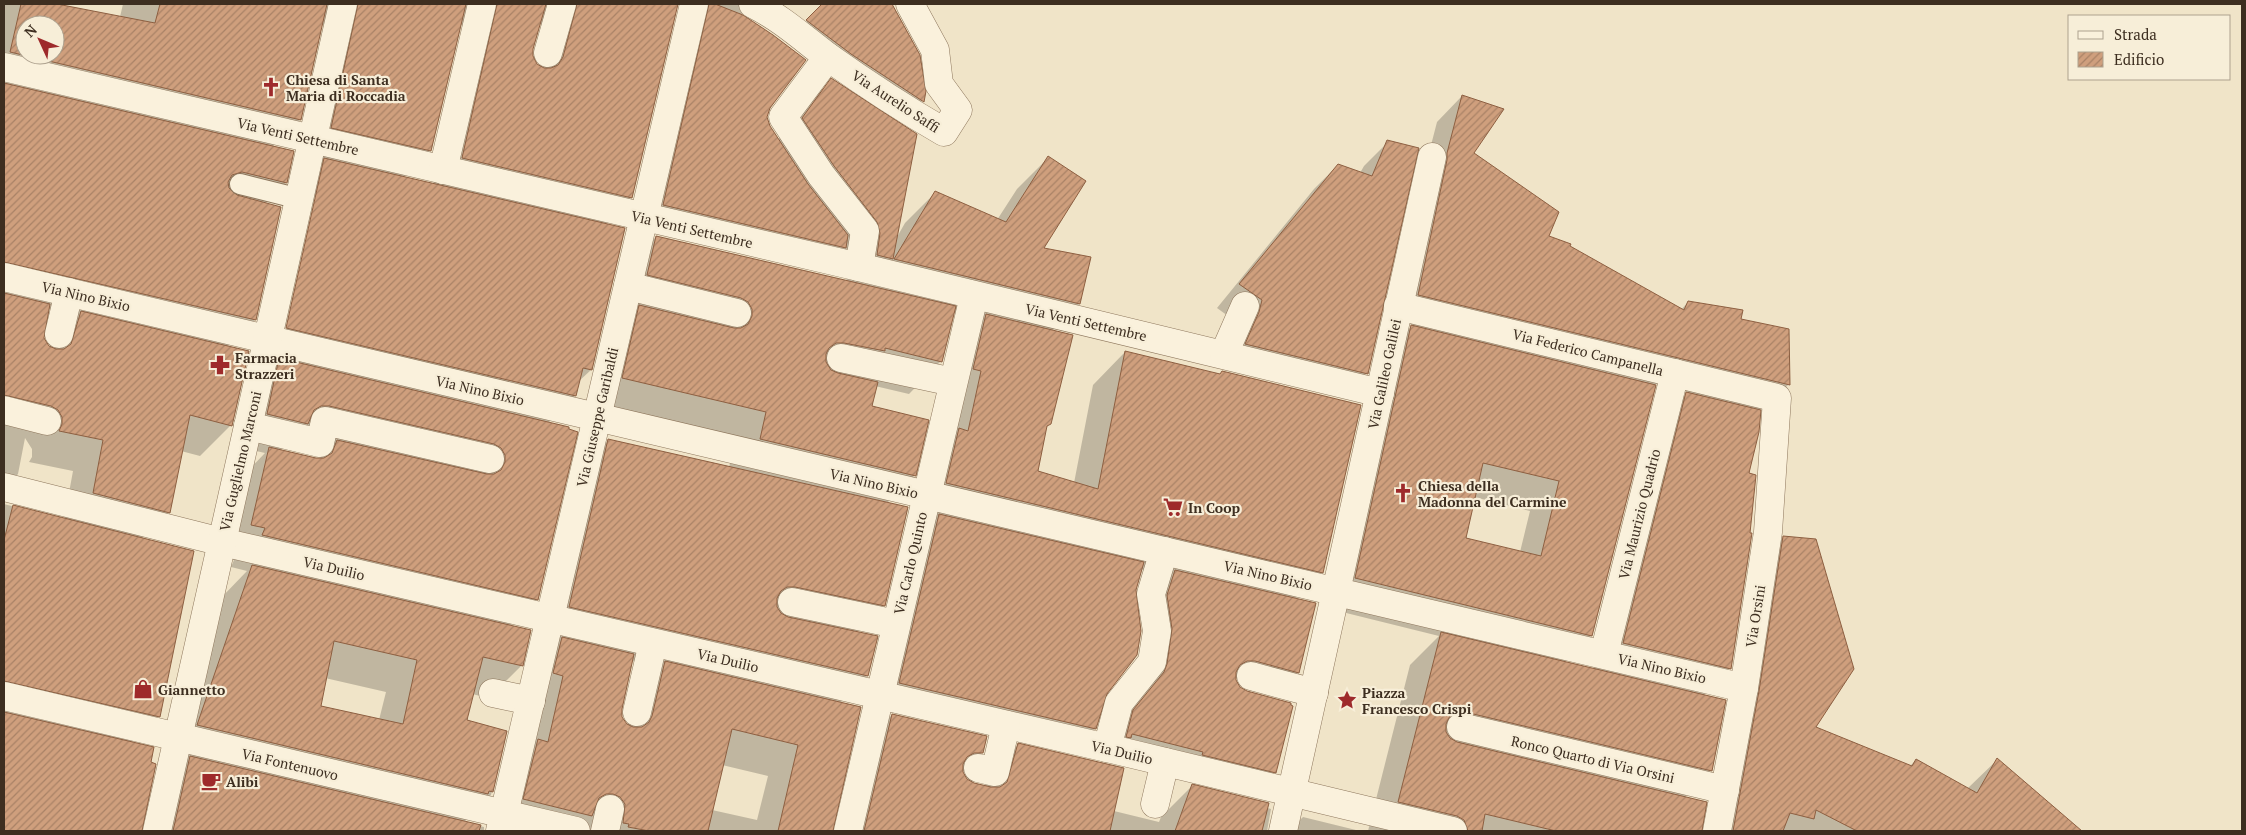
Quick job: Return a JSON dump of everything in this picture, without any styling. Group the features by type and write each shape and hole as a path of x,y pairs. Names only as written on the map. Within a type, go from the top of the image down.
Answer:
{"street":[{"name":"Via Guglielmo Marconi","path":"156,831 344,4"},
{"path":"443,170 482,4"},
{"path":"548,53 562,4"},
{"name":"Via Giuseppe Garibaldi","path":"502,823 694,4"},
{"name":"Via Aurelio Saffi","path":"753,4 772,14 828,57 911,113 944,132 958,110 939,84 935,50 910,4"},
{"path":"828,57 783,117 821,175 865,231 859,267"},
{"name":"Via Venti Settembre","path":"4,67 859,267 1380,393"},
{"name":"Via Galileo Galilei","path":"1292,792 1432,157"},
{"name":"Via Nino Bixio","path":"4,277 1744,688"},
{"path":"628,286 737,313"},
{"path":"59,334 69,292"},
{"name":"Via Carlo Quinto","path":"848,831 974,296"},
{"path":"1224,354 1245,306"},
{"name":"Via Federico Campanella","path":"1398,306 1777,398"},
{"path":"842,358 953,382"},
{"name":"Via Maurizio Quadrio","path":"1604,654 1675,373"},
{"name":"Via Orsini","path":"1717,831 1744,688 1768,532 1777,398"},
{"path":"4,410 47,421"},
{"path":"248,426 320,443 325,421 490,459"},
{"name":"Via Duilio","path":"5,491 1292,792 1388,824 1452,831"},
{"path":"1107,748 1119,703 1152,662 1157,631 1151,594 1164,551"},
{"path":"792,602 896,624"},
{"path":"637,712 653,643"},
{"path":"1251,676 1314,693"},
{"path":"493,693 530,701"},
{"name":"Via Fontenuovo","path":"4,696 178,738 502,823 576,831"},
{"path":"978,768 994,772 1006,725"},
{"name":"Ronco Quarto di Via Orsini","path":"1461,727 1725,790"},
{"path":"1155,804 1165,762"},
{"path":"1283,831 1292,792"}],"lane":[{"path":"240,184 300,198"}],"building":[{"path":"21,4 57,4 155,23 160,4 327,4 301,120 65,65 65,15 18,15"},
{"path":"358,4 466,4 431,151 331,128"},
{"path":"497,4 546,4 533,49 533,56 537,64 544,68 551,68 558,65 563,57 577,4 678,4 632,198 462,158"},
{"path":"709,4 715,4 743,15 806,60 770,108 767,117 770,126 808,184 848,235 846,248 663,205"},
{"path":"822,4 892,4 920,55 926,91 924,102 851,54 806,20"},
{"path":"15,30 15,53 10,52"},
{"path":"831,78 917,134 893,259 877,255 880,233 877,222 834,166 802,118"},
{"path":"4,83 294,151 287,183 242,172 232,175 228,182 229,188 237,195 281,207 256,320 4,262"},
{"path":"1462,95 1504,109 1474,153 1559,212 1549,236 1571,244 1570,246 1684,310 1688,301 1743,310 1741,319 1789,329 1790,385 1418,295 1447,153"},
{"path":"1387,140 1419,148 1368,374 1245,344 1259,312 1262,300 1239,284 1338,164 1372,176"},
{"path":"1048,156 1086,181 1044,248 1091,257 1080,304 894,259 935,191 1006,222"},
{"path":"324,158 625,228 592,370 583,368 576,396 286,328"},
{"path":"656,236 956,306 942,362 885,348 885,351 844,343 836,343 829,348 826,354 826,362 831,370 878,382 872,406 929,420 916,476 760,439 766,412 622,378 639,305 734,328 741,328 748,324 752,316 752,309 748,302 741,298 647,275"},
{"path":"4,293 50,304 44,338 49,346 56,349 64,349 71,344 81,311 249,351 232,426 190,415 170,513 93,493 103,440 59,431 62,417 58,410 51,406 4,395"},
{"path":"986,314 1073,335 1051,424 1047,426 1038,471 1098,489 1125,351 1220,374 1222,371 1361,405 1323,573 946,483 959,428 968,431 981,371 973,369"},
{"path":"1411,325 1656,385 1592,636 1355,578","holes":["1483,463 1559,481 1541,556 1466,538"]},
{"path":"279,358 569,427 569,429 578,432 538,600 262,535 265,528 251,525 269,447 316,458 324,458 332,453 337,440 487,474 494,474 501,470 505,462 505,455 501,448 494,444 329,406 321,406 314,410 308,424 267,414"},
{"path":"1686,392 1761,410 1759,432 1749,473 1756,475 1750,533 1752,533 1731,669 1623,643"},
{"path":"608,439 908,507 885,606 795,587 787,587 781,591 777,598 777,607 781,613 788,617 878,636 868,676 569,607"},
{"path":"13,505 194,551 160,717 4,681 4,540"},
{"path":"939,514 1144,562 1136,590 1141,631 1137,655 1107,694 1096,729 899,683"},
{"path":"1783,536 1816,539 1854,669 1816,727 1912,766 1916,759 1977,793 1997,758 2082,831 1857,831 1816,810 1814,819 1790,813 1783,831 1733,831 1759,691"},
{"path":"252,565 531,630 523,666 483,657 467,720 507,731 493,792 489,791 488,794 197,725","holes":["334,641 417,660 403,724 321,706"]},
{"path":"1175,570 1316,603 1299,673 1255,661 1247,661 1240,665 1236,672 1236,680 1240,687 1247,691 1291,703 1293,706 1276,773 1202,755 1203,752 1132,734 1131,738 1126,737 1133,710 1164,672 1167,664 1172,629 1167,595"},
{"path":"1441,632 1726,700 1712,771 1465,712 1457,712 1450,716 1446,724 1446,732 1450,738 1457,742 1707,802 1702,831 1556,831 1485,814 1482,831 1468,831 1464,820 1457,816 1398,802"},
{"path":"562,637 634,654 622,709 622,717 627,724 633,727 642,727 649,722 652,716 665,661 861,707 833,831 778,831 798,745 732,729 708,831 649,831 628,827 629,824 623,823 625,804 620,797 613,794 606,794 599,798 592,816 523,799 538,739 548,742 563,676 553,673"},
{"path":"4,712 154,747 151,762 156,764 142,831 4,831"},
{"path":"892,714 987,736 983,753 974,753 967,757 963,764 963,772 967,779 974,783 991,787 1000,787 1007,782 1018,743 1124,768 1110,831 864,831"},
{"path":"190,756 481,825 479,831 173,831"},
{"path":"1192,784 1269,803 1262,831 1175,831"}],"place":[{"name":"Chiesa di Santa Maria di Roccadia","path":"271,87"},
{"name":"Farmacia Strazzeri","path":"220,365"},
{"name":"Chiesa della Madonna del Carmine","path":"1403,493"},
{"name":"In Coop","path":"1173,507"},
{"name":"Giannetto","path":"143,689"},
{"name":"Piazza Francesco Crispi","path":"1347,700"},
{"name":"Alibi","path":"211,781"}]}
